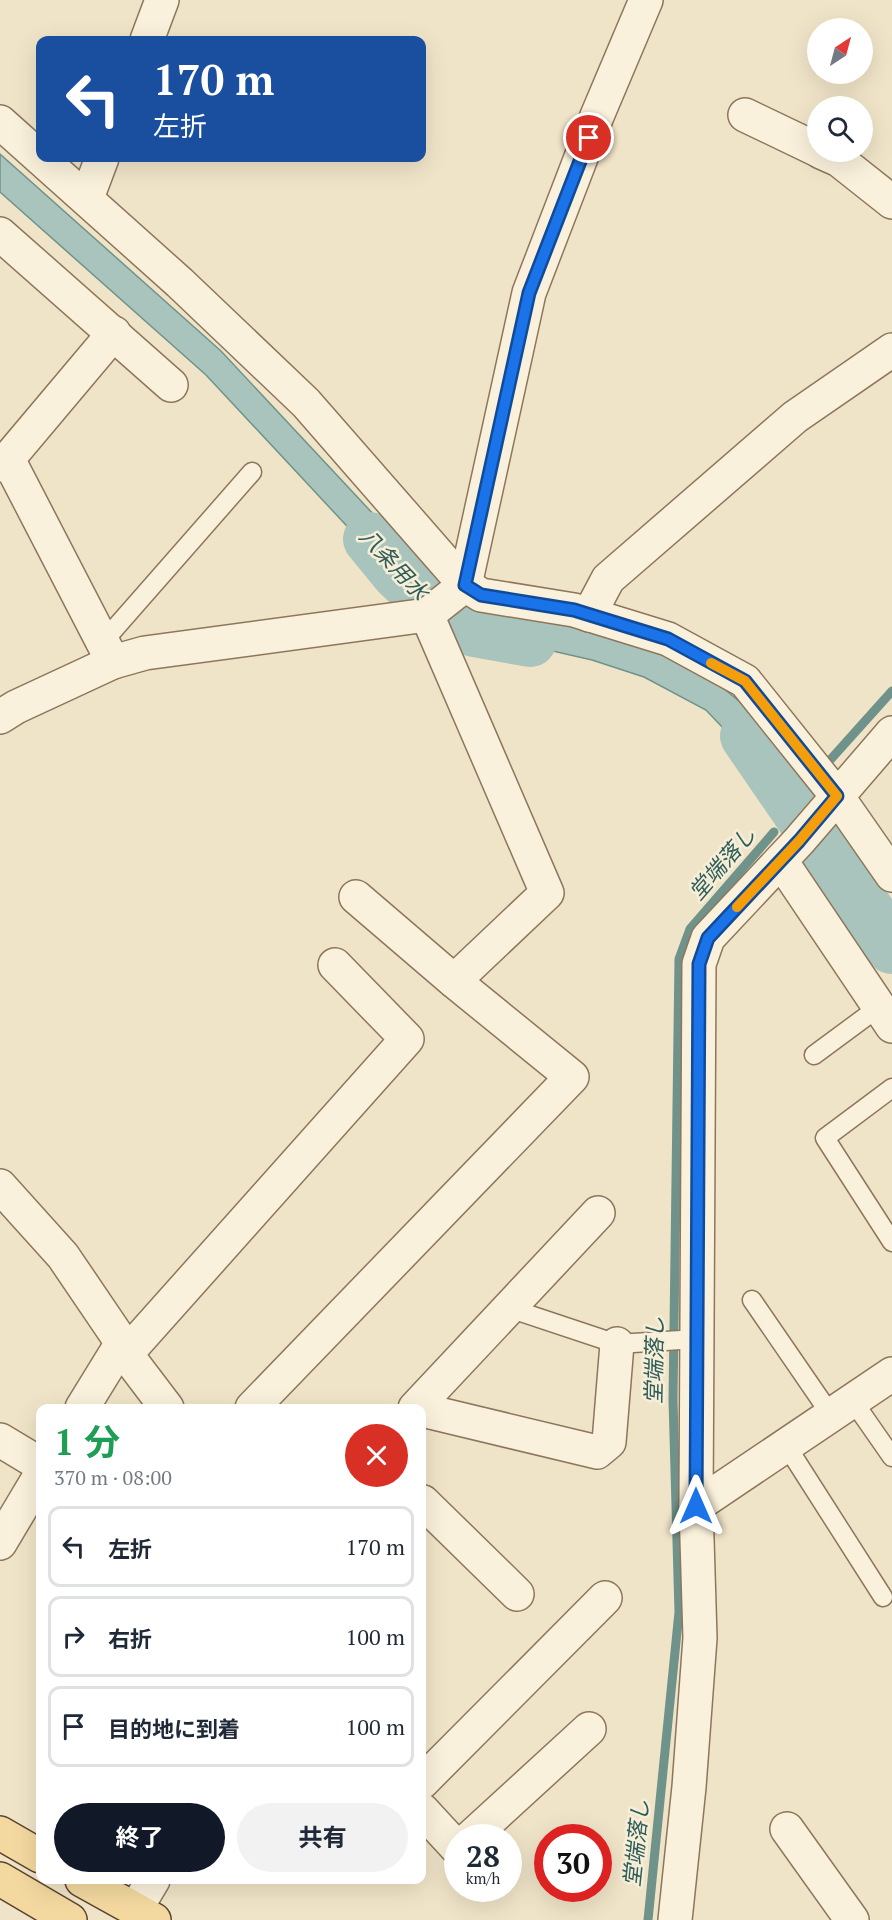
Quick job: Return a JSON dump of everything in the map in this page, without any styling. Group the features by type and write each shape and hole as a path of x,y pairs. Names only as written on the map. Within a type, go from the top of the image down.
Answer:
{"main road":[{"path":"0,1833 36,1854"},
{"path":"0,1879 70,1920"},
{"path":"89,1884 144,1915"}],"street":[{"path":"148,36 162,0"},
{"path":"0,717 107,652 145,653 428,614 465,586 529,293 597,116 646,0"},
{"path":"745,115 807,145"},
{"path":"0,122 36,153"},
{"path":"46,162 180,283 306,403 465,586 481,595 574,610 668,639 745,681 832,802 892,875"},
{"path":"87,198 100,162"},
{"path":"842,162 892,202"},
{"path":"0,234 171,385"},
{"path":"107,652 4,462 114,333"},
{"path":"589,615 608,579 795,417 892,350"},
{"path":"428,614 547,893 454,981"},
{"path":"675,1920 689,1787 700,1638 696,1506 699,964 708,938 790,851 892,733"},
{"path":"790,851 886,1016"},
{"path":"256,1404 572,1077 356,897"},
{"path":"85,1404 124,1349 407,1039 335,965"},
{"path":"0,1186 63,1256 124,1349 164,1404"},
{"path":"419,1404 598,1214"},
{"path":"426,1411 597,1452 609,1442 617,1344"},
{"path":"696,1506 892,1374"},
{"path":"0,1440 36,1462"},
{"path":"0,1543 36,1483"},
{"path":"426,1505 517,1594"},
{"path":"426,1778 605,1598"},
{"path":"485,1824 589,1729"},
{"path":"426,1814 444,1834"},
{"path":"787,1829 852,1920"},
{"path":"144,1915 152,1884"}],"lane":[{"path":"107,652 252,472"},
{"path":"814,1055 886,1016"},
{"path":"892,1088 825,1138 892,1242"},
{"path":"752,1300 842,1408 892,1457"},
{"path":"509,1308 617,1344 696,1339"},
{"path":"786,1445 883,1598"}],"water":[{"path":"0,154 221,351 390,532 431,588 414,598 206,375 0,192"},
{"path":"471,610 506,624 527,614 616,633 706,674 745,706 803,778 779,809 743,749 706,710 644,677 592,660 452,628"},
{"path":"836,840 892,922 892,972 812,862"}],"waterway":[{"name":"八条用水","path":"370,539 397,572 427,601 474,630 530,640"},
{"name":"堂端落し","path":"831,759 892,691"},
{"name":"八条用水","path":"747,736 892,947"},
{"name":"堂端落し","path":"648,1920 679,1612 673,1400 679,959 690,929 774,832"}],"slow traffic":[{"path":"711,663 745,681 837,796 799,841 737,907"}],"route":[{"path":"589,138 529,293 465,585 481,595 574,610 668,639 745,681 837,796 799,841 708,938 699,964 696,1506"}]}
